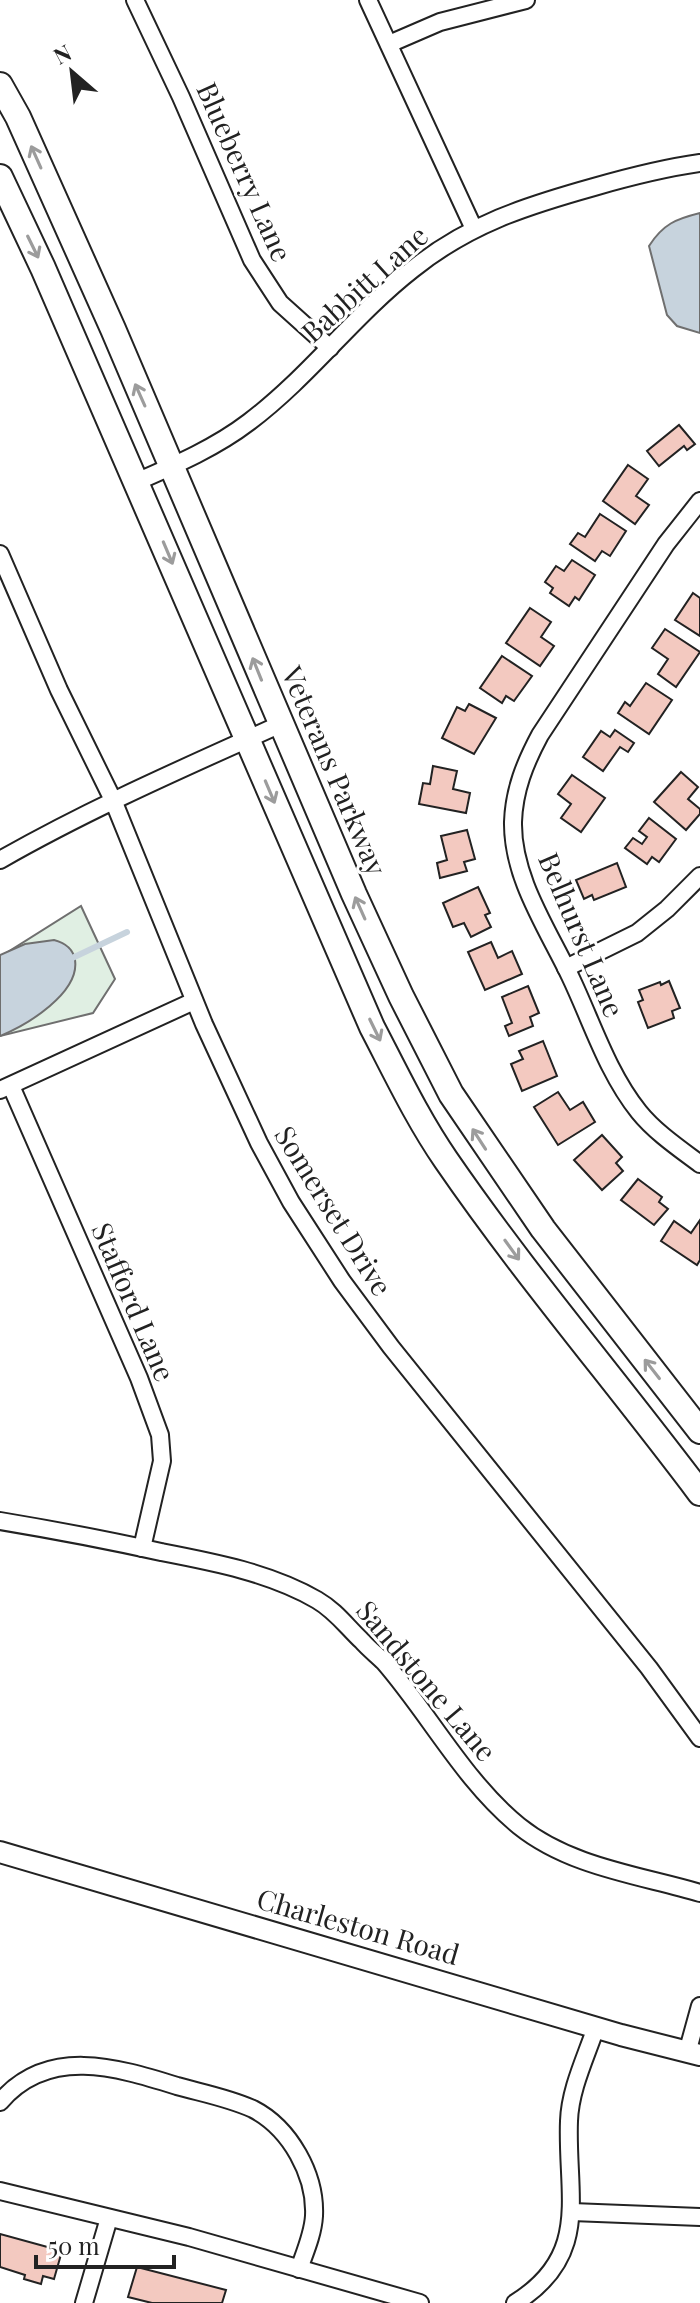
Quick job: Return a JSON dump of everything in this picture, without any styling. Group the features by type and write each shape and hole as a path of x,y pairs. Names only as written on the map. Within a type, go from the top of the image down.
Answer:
{"main road":[{"name":"Veterans Parkway","path":"0,85 42,170 377,945 451,1094 543,1229 700,1431"},
{"path":"0,177 43,268 372,1027 444,1157 565,1323 700,1493"}],"street":[{"name":"Blueberry Lane","path":"135,0 252,260 280,303 330,348"},
{"path":"368,0 474,229"},
{"path":"389,44 451,18 526,0"},
{"name":"Babbitt Lane","path":"136,482 209,448 250,422 290,388 413,268 474,229 522,207 653,171 700,163"},
{"name":"Belhurst Lane","path":"700,501 666,544 540,735 525,763 515,793 513,825 517,856 541,922 627,1096 642,1116 700,1164"},
{"name":"Somerset Drive","path":"0,554 59,690 113,800 194,1001 274,1173 342,1281 406,1367 633,1648 700,1738"},
{"path":"0,860 113,800 157,783 281,724"},
{"path":"566,968 637,933 700,876"},
{"path":"5,1088 194,1001"},
{"name":"Stafford Lane","path":"5,1088 139,1378 160,1435 162,1461 142,1548"},
{"name":"Sandstone Lane","path":"0,1521 223,1566 278,1583 318,1601 341,1618 383,1661 480,1784 519,1826 566,1854 615,1871 700,1893"},
{"name":"Charleston Road","path":"0,1852 694,2054"},
{"path":"694,2054 700,2006"},
{"path":"515,2303 530,2293 552,2268 567,2238 572,2212 569,2120 572,2097 596,2027"},
{"path":"0,2102 20,2083 40,2072 61,2065 83,2065 156,2079 254,2110 273,2123 289,2141 309,2180 314,2218 299,2269"},
{"path":"0,2191 420,2303"},
{"path":"572,2212 700,2217"},
{"path":"84,2303 109,2218"}],"green space":[{"path":"81,906 115,979 93,1013 0,1036 0,957"}],"shaded area":[{"path":"700,213 700,333 677,326 667,315 649,246 671,224"},
{"path":"54,940 68,947 74,956 74,972 69,984 61,996 37,1016 0,1036 0,955 25,944"}],"building":[{"path":"679,425 695,444 687,450 684,446 659,466 647,451"},
{"path":"628,465 648,479 636,496 649,505 635,524 603,501"},
{"path":"600,514 626,531 610,556 602,551 595,561 570,544 578,533 585,537"},
{"path":"572,560 595,575 579,600 575,597 569,606 550,593 553,588 545,582 556,566 564,571"},
{"path":"693,593 700,598 700,636 675,620"},
{"path":"530,608 551,622 541,637 554,646 540,666 506,643"},
{"path":"665,629 700,652 676,687 658,674 668,659 652,648"},
{"path":"502,656 532,676 514,701 506,696 502,703 480,688"},
{"path":"646,683 672,700 649,734 618,713 625,702 630,706"},
{"path":"469,704 496,718 474,754 442,738 457,707 465,711"},
{"path":"615,730 634,743 628,752 620,747 603,771 583,757 601,731 610,737"},
{"path":"433,766 457,771 453,789 470,793 466,813 419,804 423,783 430,784"},
{"path":"681,772 698,787 688,799 700,809 700,814 686,830 654,802"},
{"path":"572,775 605,798 581,832 561,818 571,804 558,794"},
{"path":"649,818 676,839 659,862 652,857 647,864 625,848 633,838 642,844 647,837 639,831"},
{"path":"467,830 475,859 464,862 467,871 440,878 437,863 447,860 441,836"},
{"path":"617,863 626,887 594,900 592,895 584,899 576,880"},
{"path":"478,887 490,913 485,915 491,927 471,937 464,923 453,927 443,903"},
{"path":"491,942 498,958 512,951 522,974 485,990 468,952"},
{"path":"669,981 680,1008 672,1011 674,1018 648,1028 638,1002 643,1000 639,990"},
{"path":"528,986 539,1013 530,1017 533,1026 509,1036 505,1026 512,1023 502,997"},
{"path":"543,1041 557,1076 522,1091 511,1064 523,1059 519,1051"},
{"path":"558,1092 570,1110 583,1102 595,1122 558,1145 534,1107"},
{"path":"602,1135 622,1157 616,1163 623,1171 602,1190 574,1160"},
{"path":"638,1179 662,1197 659,1202 668,1209 654,1225 621,1200"},
{"path":"700,1220 700,1260 697,1265 661,1241 674,1221 691,1233"},
{"path":"0,2234 62,2251 54,2279 43,2276 41,2284 0,2267"},
{"path":"137,2267 226,2290 222,2303 152,2303 128,2297"}],"waterway":[{"path":"68,960 127,932"}]}
